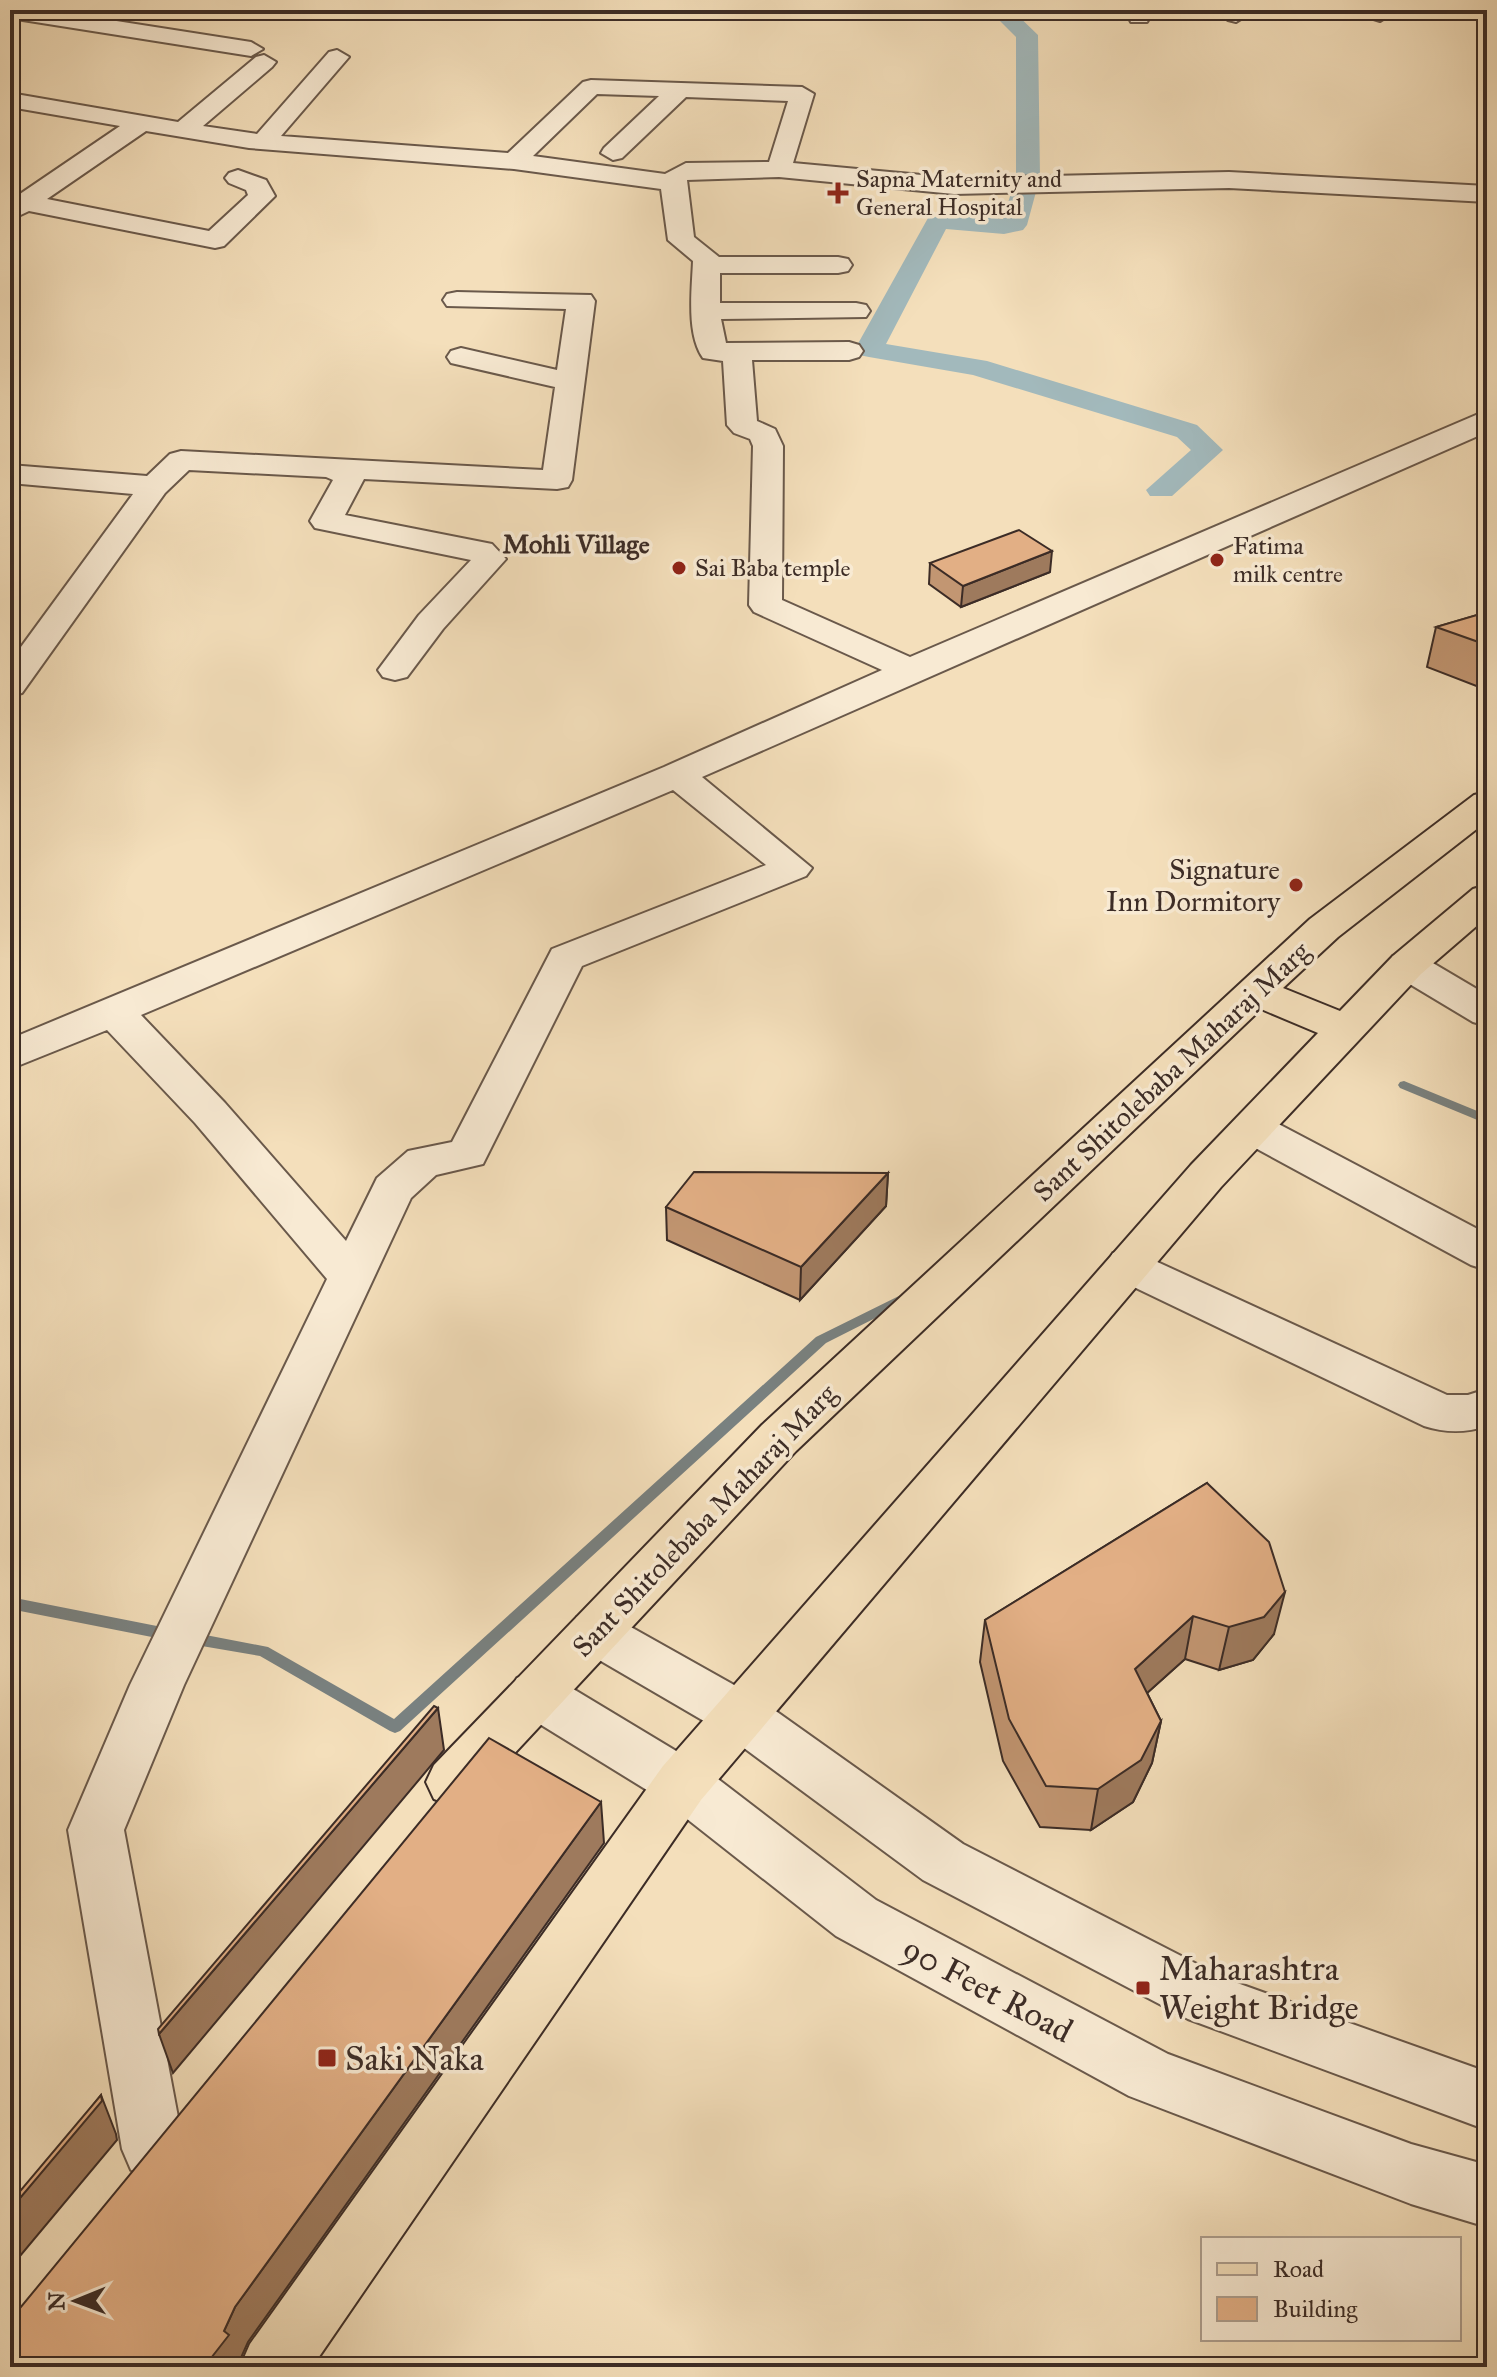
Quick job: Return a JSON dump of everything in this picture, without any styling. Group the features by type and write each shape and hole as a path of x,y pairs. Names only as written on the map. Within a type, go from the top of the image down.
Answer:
{"main road":[{"name":"Sant Shitolebaba Maharaj Marg","path":"424,1818 536,1694 779,1438 1324,928 1487,803"},
{"path":"273,2367 682,1783 1129,1265 1252,1128 1407,965 1487,897"},
{"path":"1256,992 1346,1029"},
{"path":"138,2166 193,2100"}],"street":[{"path":"10,11 257,55 183,130"},
{"path":"266,139 337,57"},
{"path":"277,87 309,90"},
{"path":"514,161 591,87 802,94 779,169"},
{"path":"613,153 680,90"},
{"path":"10,100 183,130 514,161 673,183"},
{"path":"15,205 141,123"},
{"path":"223,132 266,139 296,138"},
{"path":"706,265 825,265 815,311 835,351 713,352 706,311 706,265 706,258 681,240 673,183 677,175 686,171 779,169 954,186 1229,180 1487,194"},
{"path":"15,205 215,240 262,196 257,185 238,178"},
{"path":"758,265 762,311 750,353 742,425 763,432 771,474 766,605 910,670"},
{"path":"10,686 154,486 181,460 557,480 581,301 457,300"},
{"path":"706,311 856,311"},
{"path":"461,357 572,382"},
{"path":"10,1055 677,775 910,670 1471,427 1487,449"},
{"path":"327,466 350,476 326,521 481,551 490,559 431,622 395,670"},
{"path":"10,474 154,486"},
{"path":"138,2166 96,1830 180,1636 393,1189 423,1162 468,1154 566,958 793,868 677,775"},
{"path":"1407,965 1487,1013"},
{"path":"114,1012 210,1113 351,1277"},
{"path":"1252,1128 1487,1254"},
{"path":"1129,1265 1441,1413 1471,1413 1487,1407"},
{"path":"595,1632 740,1715 943,1862 1209,2000 1487,2101"},
{"name":"90 Feet Road","path":"536,1694 682,1783 856,1918 1150,2076 1411,2174 1487,2196"}],"building":[{"path":"1019,530 1052,551 963,586 930,563"},
{"path":"1487,612 1487,645 1436,627"},
{"path":"694,1172 888,1173 801,1267 666,1207"},
{"path":"1207,1483 1269,1542 1285,1592 1264,1617 1229,1627 1193,1616 1135,1669 1161,1721 1141,1760 1098,1789 1046,1786 1009,1719 985,1620"},
{"path":"434,1706 438,1708 159,2034 158,2029"},
{"name":"Saki Naka","path":"489,1738 601,1802 235,2307 224,2331 229,2335 204,2367 10,2367 10,2316 16,2313"},
{"path":"101,2095 102,2101 10,2210 10,2203"}],"waterway":[{"path":"1000,10 1027,35 1028,177 1014,225 956,221 937,223 869,349 977,367 1187,431 1208,450 1161,490"},
{"path":"1404,1085 1487,1120"},
{"path":"190,1638 263,1651 395,1727 821,1340 907,1297"},
{"path":"10,1603 172,1635"}],"place":[{"name":"Sapna Maternity and General Hospital","path":"838,193"},
{"name":"Fatima milk centre","path":"1217,560"},
{"name":"Sai Baba temple","path":"679,568"},
{"name":"Signature Inn Dormitory","path":"1296,885"},
{"name":"Maharashtra Weight Bridge","path":"1143,1988"},
{"name":"Saki Naka","path":"327,2058"}],"district":[{"name":"Mohli Village","path":"576,544"}]}
